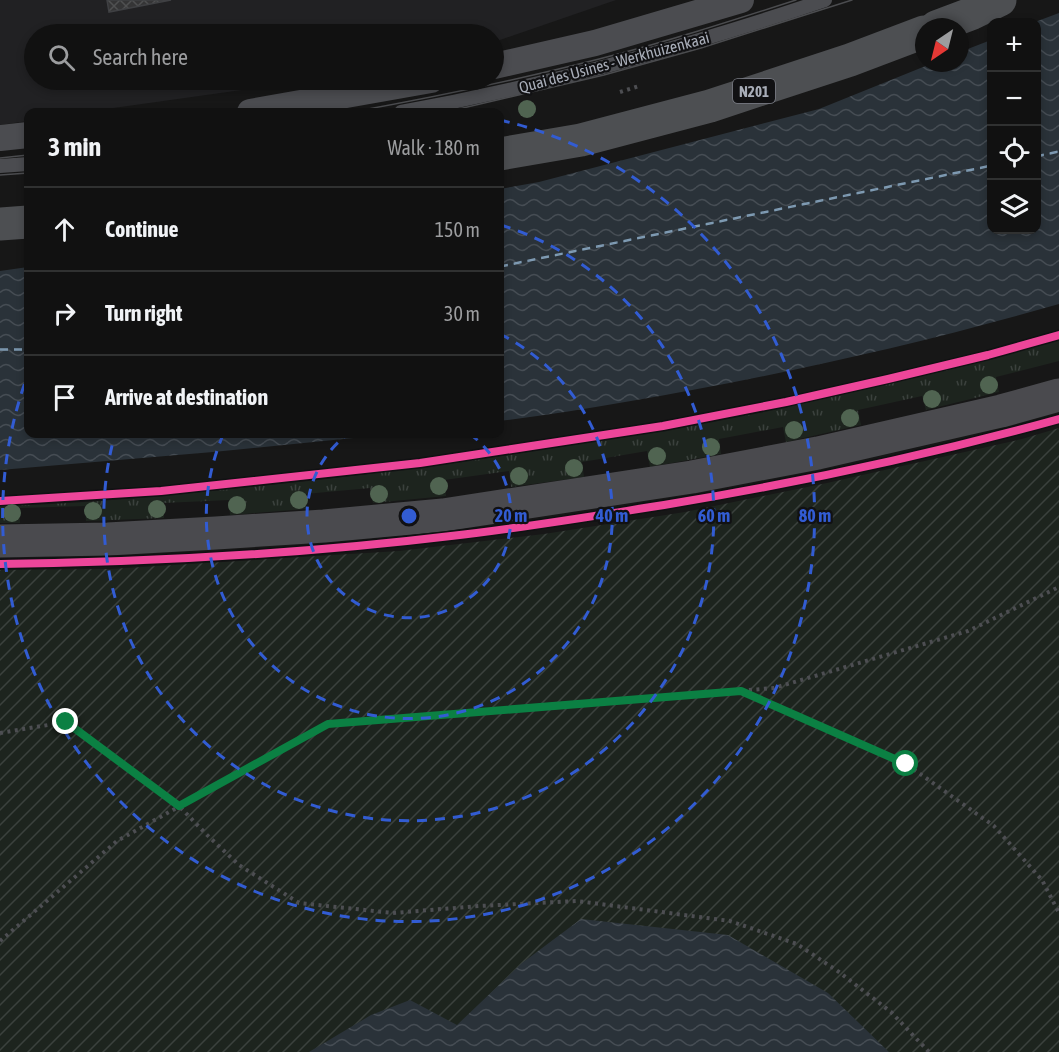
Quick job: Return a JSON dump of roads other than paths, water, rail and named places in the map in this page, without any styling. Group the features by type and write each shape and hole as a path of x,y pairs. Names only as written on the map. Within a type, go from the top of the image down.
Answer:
{"main road":[{"path":"953,18 980,4"},
{"name":"N201","path":"504,153 581,140 710,106 850,60 915,35"},
{"path":"0,224 24,222"},
{"path":"0,541 108,539 227,533 443,514 692,477 806,456 1001,411 1059,395"}],"street":[{"name":"Quai des Usines - Werkhuizenkaai","path":"504,64 596,43 741,0"},
{"path":"273,108 374,90"},
{"path":"0,138 24,135"}],"lane":[{"name":"Quai des Usines - Werkhuizenkaai","path":"422,108 466,100 602,67 699,40 825,0"},
{"path":"0,166 24,164"}],"water":[{"path":"1059,13 1059,304 952,333 789,371 625,402 504,420 504,188 539,182 819,109 915,70 969,72 969,49 987,42 987,234 1041,234 1041,20"},
{"path":"24,268 24,438 353,438 0,470 0,271"},
{"path":"581,919 728,935 828,993 889,1052 309,1052 371,1015 410,1000 457,1025 522,963"}],"tram line":[{"path":"504,82 599,59 796,0"},
{"path":"463,108 604,75 701,48 852,0"},
{"path":"373,108 466,90"},
{"path":"0,158 24,155"},
{"path":"0,175 24,173"}]}
